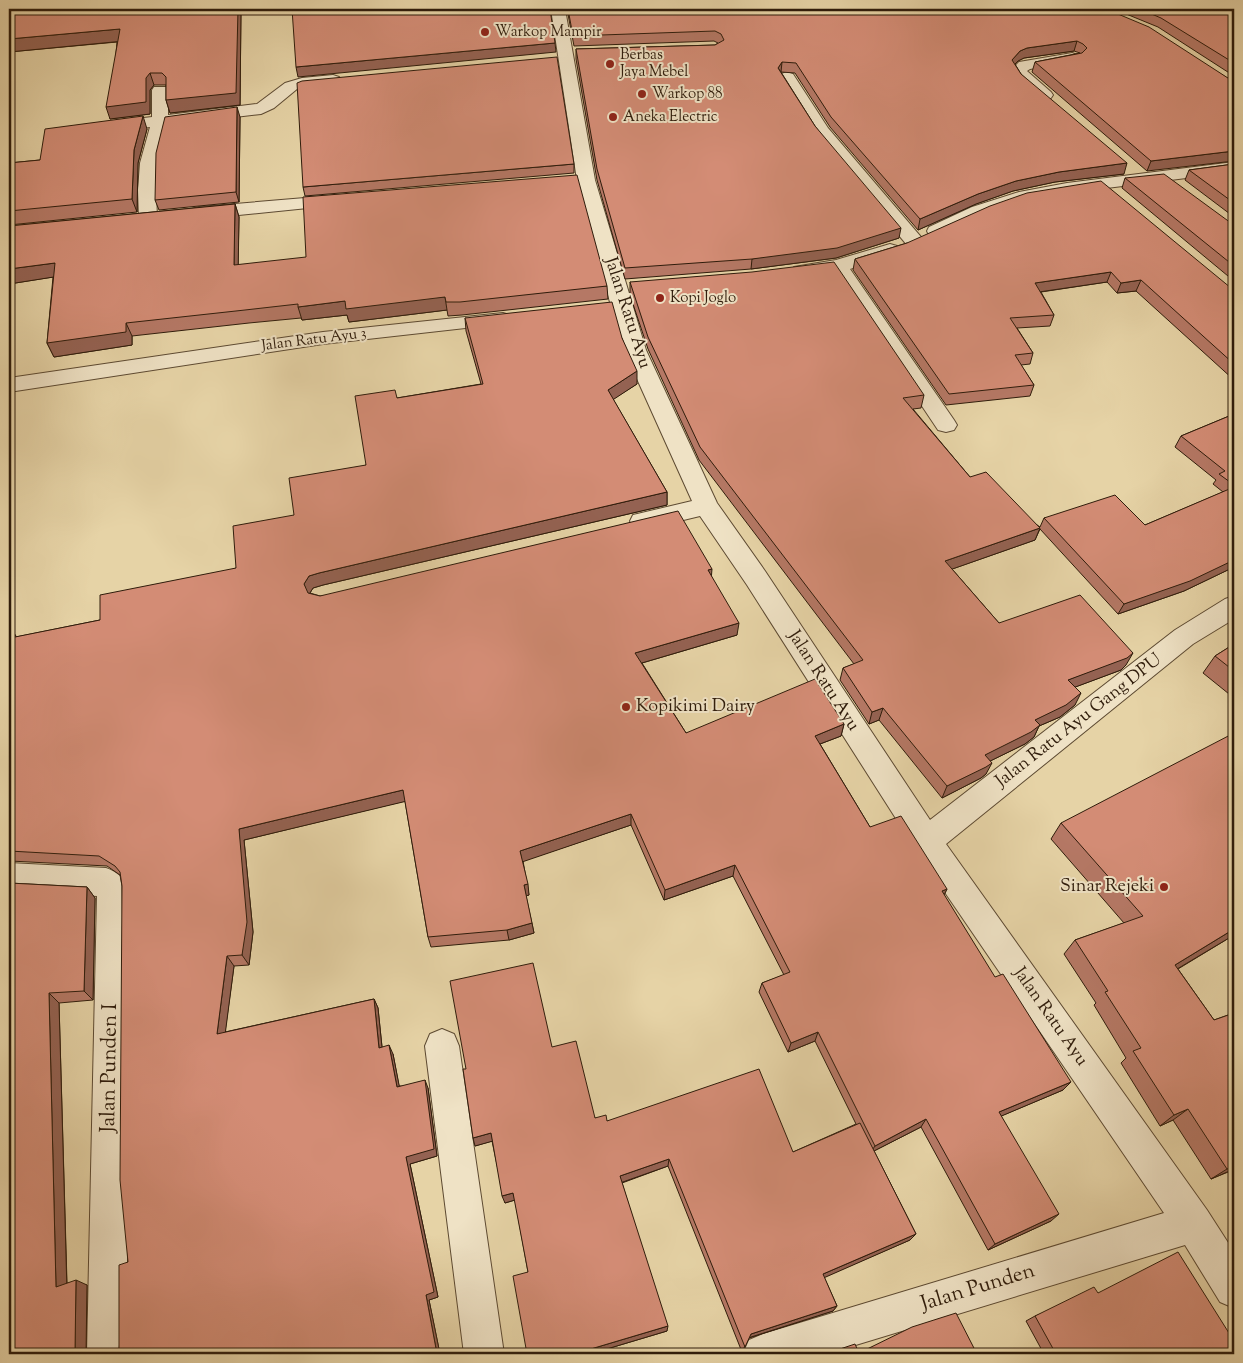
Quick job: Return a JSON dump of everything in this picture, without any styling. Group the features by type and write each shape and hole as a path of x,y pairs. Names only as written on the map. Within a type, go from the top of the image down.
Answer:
{"street":[{"name":"Jalan Ratu Ayu","path":"558,9 565,56 576,180 619,297 635,350 706,506 756,578 927,841 1194,1223 1234,1288"},
{"path":"1055,104 1020,74 1019,70 1025,65 1074,58"},
{"path":"787,77 821,131 914,240"},
{"path":"96,128 261,109 292,85 350,78"},
{"path":"148,219 147,190 149,163 160,121 160,90"},
{"path":"1128,166 1143,179"},
{"path":"780,274 838,266 882,253 999,203 1067,188 1234,167"},
{"path":"1164,176 1187,194"},
{"path":"1101,183 1123,202"},
{"path":"129,221 361,198"},
{"path":"838,266 946,425"},
{"name":"Jalan Ratu Ayu 3","path":"9,385 323,338 522,317"},
{"path":"620,527 706,506"},
{"name":"Jalan Ratu Ayu Gang DPU","path":"927,841 1184,637 1234,606"},
{"name":"Jalan Punden I","path":"9,877 106,882 114,888 107,1354"},
{"path":"442,1046 484,1354"},
{"name":"Jalan Punden","path":"763,1354 886,1315 1194,1223"}],"building":[{"path":"9,9 238,9 236,93 166,100 166,77 162,73 150,73 146,78 146,102 106,107 120,29 9,39"},
{"path":"292,9 550,9 555,43 296,67"},
{"path":"568,9 1106,9 1149,27 1231,80 1234,80 1234,151 1151,161 1035,62 1082,53 1087,48 1083,44 1077,41 1027,48 1020,51 1012,60 1021,74 1127,163 1059,172 1016,181 978,194 920,219 831,117 796,63 782,62 778,68 815,126 901,228 837,248 752,259 625,268 597,169 576,49 715,45 724,40 721,34 715,31 573,36"},
{"path":"1140,9 1234,9 1234,63 1161,18"},
{"path":"557,57 574,164 303,187 297,83"},
{"path":"237,107 236,192 155,200 156,153 165,117"},
{"path":"143,116 134,150 132,199 9,211 9,163 40,160 45,129"},
{"path":"1234,164 1234,203 1189,170"},
{"path":"1164,174 1234,224 1234,266 1125,178"},
{"path":"577,175 607,286 460,302 446,302 445,297 346,309 345,301 298,307 298,304 126,323 126,332 47,343 55,263 9,269 9,226 235,204 234,265 306,257 303,197"},
{"path":"1101,181 1231,288 1234,288 1234,364 1141,280 1121,283 1111,272 1035,283 1054,315 1010,318 1033,353 1015,355 1034,385 949,394 855,259 907,243 990,206 1027,193"},
{"path":"834,262 924,395 903,398 970,477 986,472 1040,528 945,561 999,623 1080,595 1133,653 1127,658 1068,680 1081,693 1066,705 1035,720 1040,725 1031,732 985,755 992,763 947,786 883,708 872,712 843,668 863,660 700,447 648,337 630,282 752,272"},
{"path":"612,302 622,338 637,371 608,390 667,492 319,573 309,576 304,584 308,593 320,596 678,511 712,569 708,570 739,623 635,653 686,733 815,679 844,724 815,736 870,827 901,816 947,889 942,891 995,977 1003,974 1071,1082 999,1112 1059,1214 995,1244 926,1119 875,1146 818,1032 791,1043 762,983 790,972 735,865 665,890 631,814 520,851 528,884 524,885 532,923 507,930 428,937 403,790 239,829 247,922 242,955 227,956 217,1034 374,999 379,1048 389,1045 397,1087 425,1080 434,1149 406,1157 434,1292 426,1295 437,1354 9,1354 9,883 87,887 84,991 49,993 56,1287 76,1280 75,1351 117,1352 119,1350 119,1265 128,1262 120,1180 122,886 120,872 115,866 99,856 9,851 9,629 11,628 10,638 100,620 100,595 236,568 233,526 294,515 289,478 366,465 355,396 395,390 397,398 483,384 465,318"},
{"path":"1234,414 1234,485 1219,474 1225,471 1181,436"},
{"path":"1234,487 1234,560 1190,581 1124,604 1044,518 1115,495 1145,525"},
{"path":"1234,644 1234,671 1215,656"},
{"path":"1234,733 1234,929 1175,965 1214,1020 1234,1013 1234,1166 1227,1169 1188,1109 1174,1115 1133,1051 1141,1048 1105,992 1108,991 1075,940 1143,916 1061,823"},
{"path":"533,963 552,1047 576,1041 595,1118 606,1115 607,1121 759,1069 793,1152 860,1123 916,1234 823,1274 837,1306 751,1334 745,1347 669,1159 620,1176 668,1326 574,1354 527,1354 513,1276 528,1272 513,1193 502,1196 491,1133 473,1138 463,1069 466,1069 450,981"},
{"path":"1178,1252 1234,1341 1234,1354 1056,1354 1035,1316 1094,1287 1098,1293"},
{"path":"956,1313 977,1354 747,1354 746,1352 831,1352 855,1344 859,1353 912,1327"}],"place":[{"name":"Warkop Mampir","path":"485,32"},
{"name":"Berbas Jaya Mebel","path":"610,64"},
{"name":"Warkop 88","path":"642,94"},
{"name":"Aneka Electric","path":"613,117"},
{"name":"Kopi Joglo","path":"660,298"},
{"name":"Kopikimi Dairy","path":"626,707"},
{"name":"Sinar Rejeki","path":"1164,887"}]}
